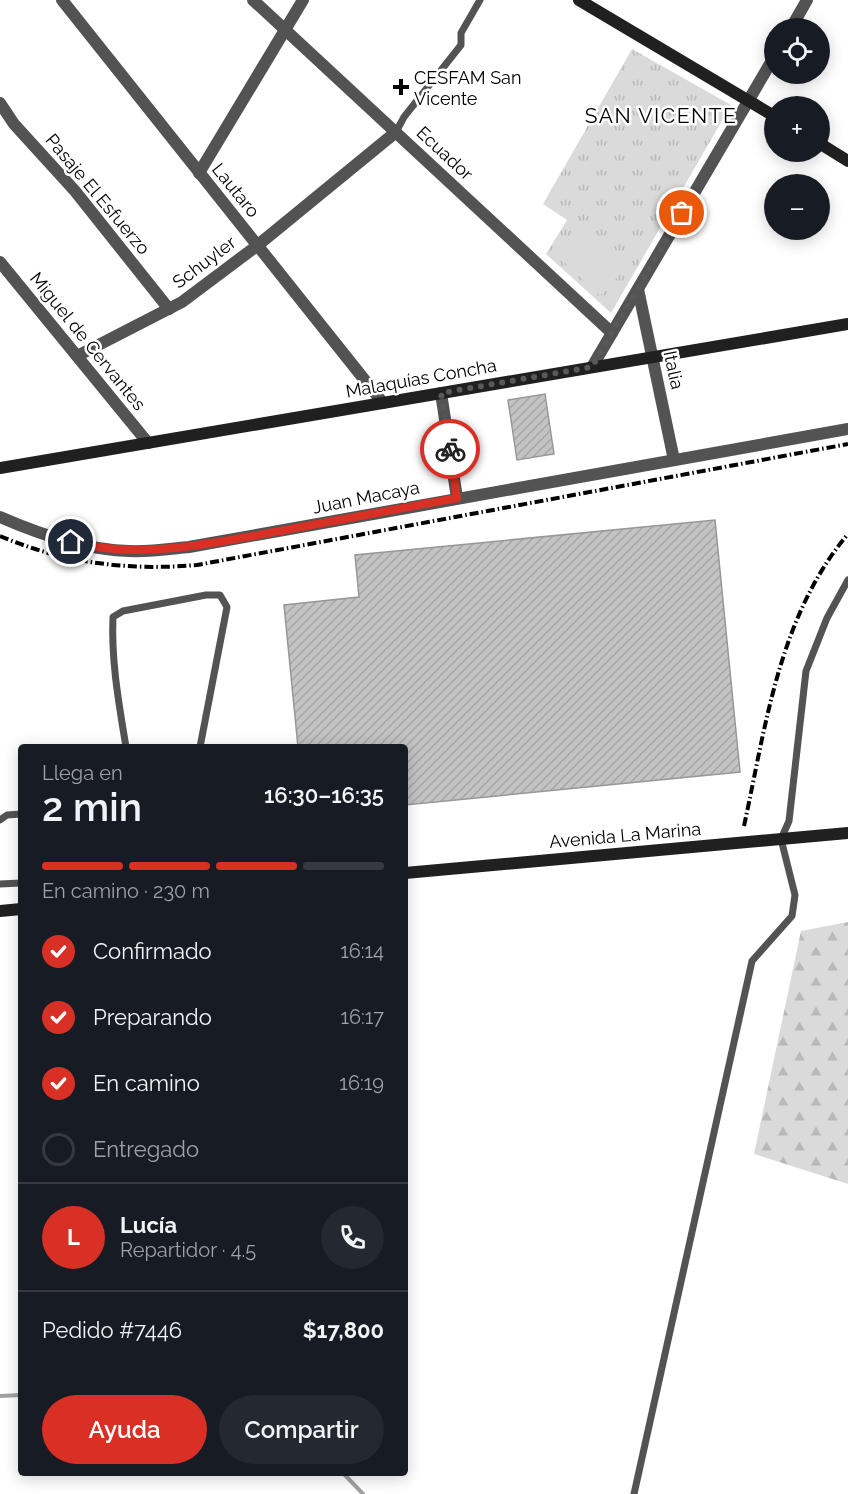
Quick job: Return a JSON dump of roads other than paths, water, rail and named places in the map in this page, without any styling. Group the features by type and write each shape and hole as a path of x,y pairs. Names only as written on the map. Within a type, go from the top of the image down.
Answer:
{"main road":[{"path":"579,0 764,110"},
{"path":"830,150 848,161"},
{"name":"Malaquías Concha","path":"0,468 848,324"},
{"name":"Avenida La Marina","path":"408,873 848,833"},
{"path":"0,911 18,909"}],"street":[{"name":"Lautaro","path":"62,0 383,403"},
{"name":"Ecuador","path":"253,0 612,333"},
{"path":"198,173 303,0"},
{"path":"796,18 807,0"},
{"path":"592,367 764,74"},
{"name":"Pasaje El Esfuerzo","path":"0,102 14,124 89,208 169,309"},
{"name":"Schuyler","path":"77,356 182,302 258,245 396,132"},
{"name":"Miguel de Cervantes","path":"0,262 148,443"},
{"name":"Italia","path":"638,289 674,460"},
{"path":"441,393 457,498"},
{"name":"Juan Macaya","path":"0,518 84,545 115,550 147,551 217,543 848,429"}],"lane":[{"path":"396,132 404,117 461,45 461,33 480,0"},
{"path":"634,1494 752,961 792,916 795,895 781,839 789,821 806,671 827,618 848,580"},
{"path":"126,744 112,640 113,617 133,609 206,595 219,595 227,607 201,744"},
{"path":"0,820 7,815 18,814"},
{"path":"0,884 18,883"}],"waterway":[{"path":"0,1396 18,1395"},
{"path":"346,1476 363,1494"}],"railway":[{"path":"0,536 48,553 97,563 146,567 197,565 848,444"},
{"path":"744,826 768,711 791,636 806,600 825,566 848,534"}],"place":[{"name":"CESFAM San Vicente","path":"401,87"}],"district":[{"name":"SAN VICENTE","path":"661,115"}]}
